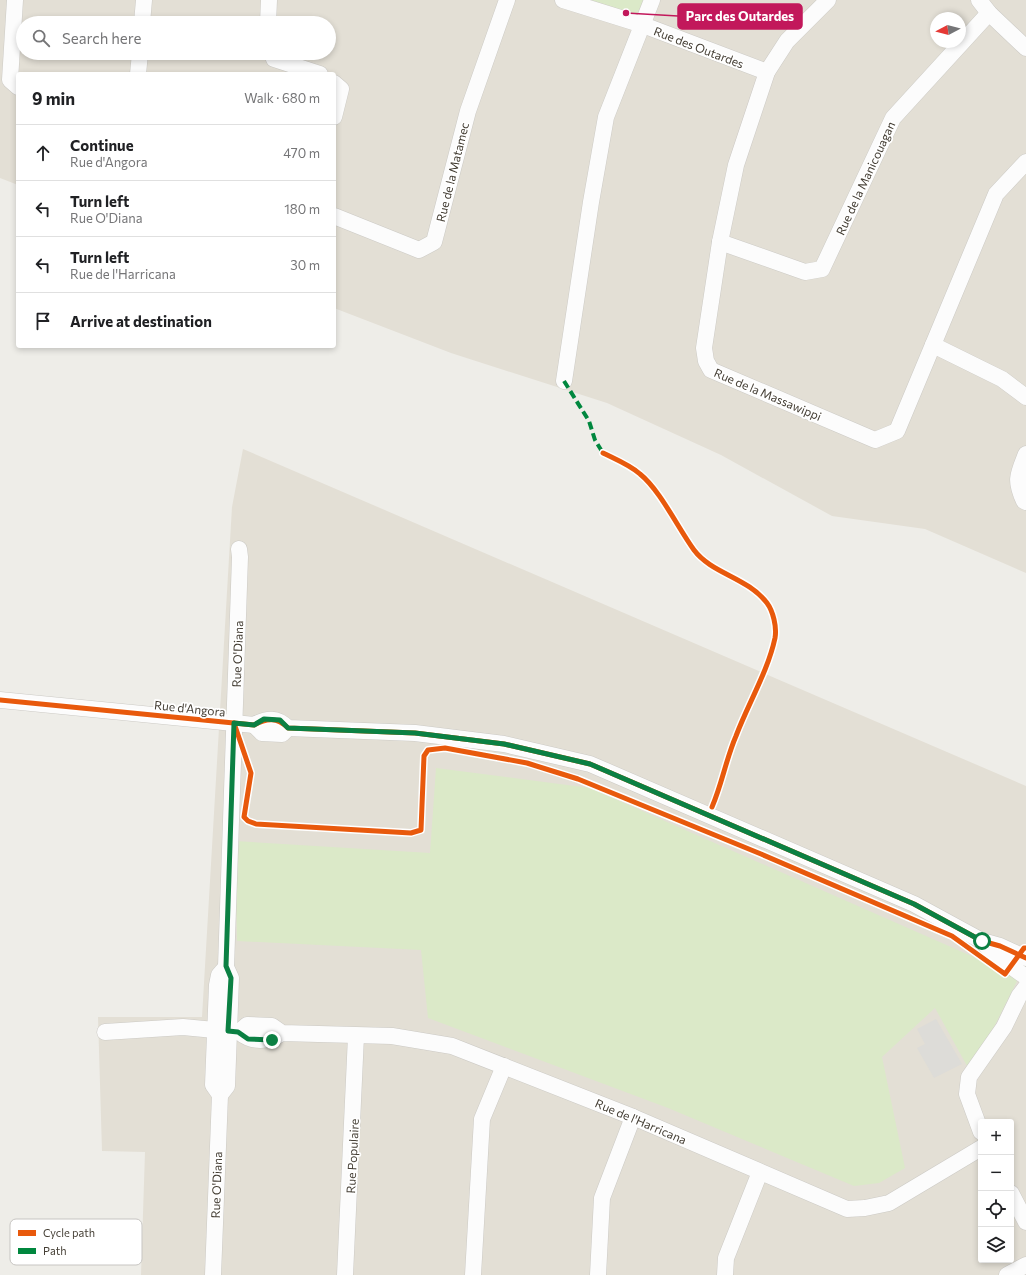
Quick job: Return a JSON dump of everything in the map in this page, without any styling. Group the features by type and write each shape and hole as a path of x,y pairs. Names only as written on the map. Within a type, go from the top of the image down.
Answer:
{"street":[{"path":"15,0 10,80 16,85"},
{"path":"143,16 144,0"},
{"path":"268,16 269,0"},
{"name":"Rue de la Matamec","path":"336,217 419,250 434,242 468,112 507,0"},
{"name":"Rue des Outardes","path":"563,0 643,25 766,72"},
{"path":"564,381 591,202 606,117 652,0"},
{"name":"Rue de la Massawippi","path":"828,0 787,41 766,72 736,165 720,242 704,348 706,361 711,370 875,440 897,431 996,194 1026,162"},
{"path":"979,0 989,13 1026,48"},
{"name":"Rue de la Manicouagan","path":"720,242 805,272 822,269 893,118 989,13"},
{"path":"138,72 139,60"},
{"path":"277,60 314,72"},
{"path":"336,85 341,89 336,109"},
{"path":"933,345 1002,378 1026,397"},
{"path":"1026,454 1017,475 1018,488 1024,501 1026,502"},
{"name":"Rue O'Diana","path":"213,1275 220,1095 227,1086 227,1031 231,978 226,966 240,553"},
{"name":"Rue d'Angora","path":"0,700 254,725 264,719 280,720 288,728 415,733 504,744 590,764 914,904 982,941 1000,946 1026,958"},
{"name":"Rue d'Angora","path":"982,941 995,955 1026,976"},
{"path":"978,1124 967,1094 969,1077 1004,1027 1019,996 1026,987"},
{"path":"1004,1027 1026,1010"},
{"name":"Rue de l'Harricana","path":"105,1032 183,1027 227,1031 246,1025 272,1026 282,1033 392,1036 452,1046 633,1117 847,1209 866,1208 889,1203 978,1150"},
{"name":"Rue Populaire","path":"345,1275 356,1036"},
{"path":"473,1275 482,1119 504,1066"},
{"path":"598,1275 602,1198 633,1117"},
{"path":"724,1275 726,1258 760,1172"},
{"path":"1014,1199 1026,1222"},
{"path":"1007,1275 1026,1265"}],"shaded area":[{"path":"0,0 1026,0 1026,573 925,529 832,516 721,455 607,403 451,353 336,309 336,72 16,72 16,184 0,178"},
{"path":"243,449 1026,786 1026,1275 141,1275 145,1152 102,1151 98,1017 202,1017 232,507"},
{"path":"936,1019 962,1064 934,1078 917,1048 925,1044 917,1029"}],"green space":[{"path":"563,0 652,0 643,25"},
{"path":"436,768 590,788 1019,977 971,1073 935,1008 882,1057 905,1168 879,1183 854,1186 668,1108 428,1018 421,950 237,941 235,841 430,853"}],"marked path":[{"path":"564,381 589,421 595,440 603,453"}],"cycle path":[{"path":"603,453 622,462 640,474 662,499 688,541 701,558 710,565 740,581 759,594 767,603 773,615 775,624 775,638 768,663 741,724 712,807"},
{"path":"0,700 254,725 263,721 276,720 288,728 415,733 504,744 590,764 914,904 982,941 1000,946 1026,958"},
{"path":"234,723 251,773 244,817 248,821 256,824 411,833 421,830 424,756 428,750 445,748 527,763 578,779 761,854 952,936 1005,974 1024,948 1026,948"}],"place":[{"name":"Parc des Outardes","path":"626,13"}],"route":[{"path":"272,1040 248,1039 238,1032 228,1031 231,1001 231,978 226,966 234,723 254,725 264,719 280,720 288,728 415,733 504,744 590,764 914,904 982,941"}]}
